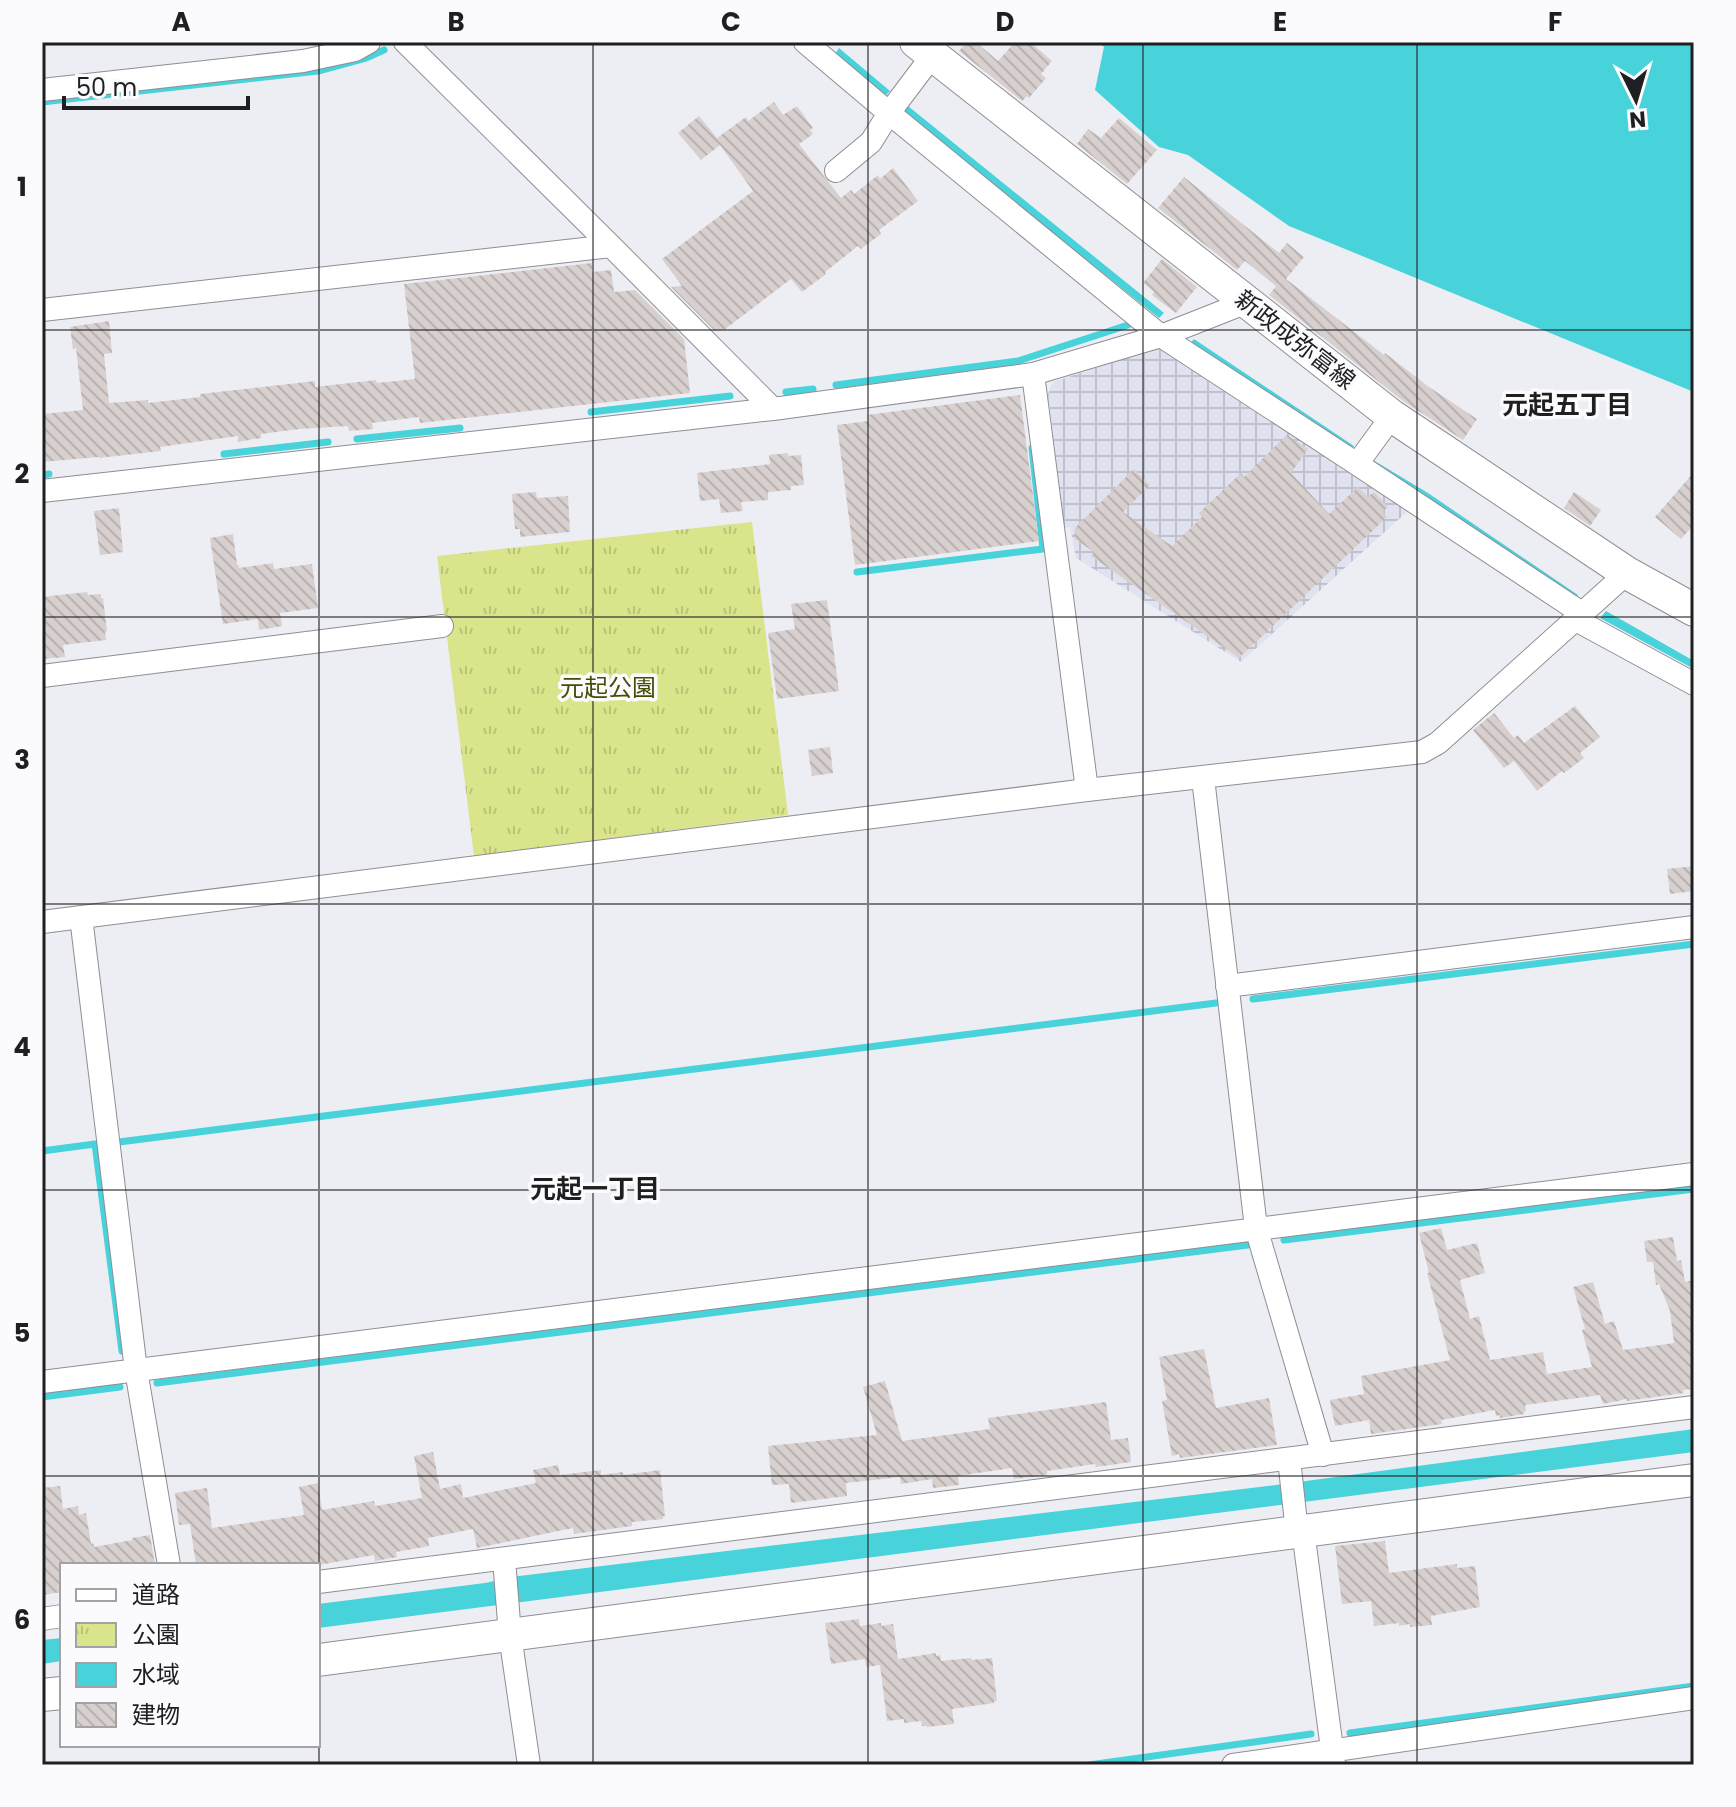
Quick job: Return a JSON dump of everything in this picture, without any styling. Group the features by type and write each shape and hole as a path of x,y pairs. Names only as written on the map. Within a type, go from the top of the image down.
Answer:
{"street":[{"path":"42,90 303,61 355,50 369,42"},
{"path":"405,42 773,409"},
{"path":"820,47 889,113 1161,336 1357,464 1580,617 1694,684"},
{"path":"836,171 871,142 924,49"},
{"name":"新政成弥富線","path":"924,49 1392,416 1627,573 1694,610"},
{"path":"42,310 611,246"},
{"path":"42,491 773,409 1033,374 1161,336 1247,302"},
{"path":"1033,374 1087,790"},
{"path":"1357,464 1392,416"},
{"path":"42,922 1087,790 1422,752 1438,743 1627,573"},
{"path":"42,676 442,626"},
{"path":"1203,778 1256,1228 1323,1455"},
{"path":"81,917 136,1370 169,1563"},
{"path":"1227,986 1694,927"},
{"path":"42,1382 1694,1174"},
{"path":"320,1582 504,1565 1290,1465 1323,1455 1694,1407"},
{"path":"1290,1465 1334,1758"},
{"path":"320,1660 510,1627 1694,1480"},
{"path":"504,1565 529,1765"},
{"path":"1233,1765 1334,1758 1694,1698"}],"shaded area":[{"path":"1165,345 1409,510 1241,662 1076,558 1070,527 1064,528 1048,394 1053,382"}],"green space":[{"name":"元起公園","path":"752,522 788,815 474,856 437,556"}],"water":[{"path":"1099,42 1694,42 1694,392 1289,226 1188,155 1159,147 1095,90 1104,47"},
{"path":"839,48 890,91 885,96 835,54"},
{"path":"908,106 1164,313 1159,318 903,113"},
{"path":"1194,339 1354,446 1349,453 1189,345"},
{"path":"1373,460 1428,493 1578,595 1576,599 1369,465"},
{"path":"1606,611 1694,661 1694,669 1600,618"},
{"path":"1694,1429 1694,1452 320,1628 320,1604 519,1576 1276,1485"},
{"path":"60,1638 60,1661 42,1664 42,1640"}],"building":[{"path":"967,42 976,42 998,61 1015,42 1030,42 1052,61 1041,74 1046,78 1029,98 1027,96 1022,101 959,51"},
{"path":"774,102 783,115 797,106 813,128 810,130 813,134 799,144 841,198 851,190 854,194 878,175 880,179 893,168 918,201 879,230 881,234 861,249 858,246 802,292 791,279 724,330 715,331 671,287 682,286 662,259 753,191 720,145 701,160 678,133 699,116 717,138"},
{"path":"1119,118 1157,150 1127,184 1077,144 1088,129 1101,138"},
{"path":"1184,177 1279,253 1287,243 1304,257 1286,279 1384,355 1477,419 1463,440 1403,401 1269,295 1276,286 1245,261 1237,270 1158,208"},
{"path":"1162,259 1197,287 1176,313 1152,295 1154,292 1143,283"},
{"path":"592,263 592,272 611,270 614,292 635,290 684,339 690,393 420,423 419,417 372,423 373,429 349,431 348,426 299,429 261,434 261,438 238,442 238,436 160,447 161,451 42,462 42,414 83,410 76,348 73,349 70,327 109,321 112,353 104,354 109,403 148,400 148,403 315,381 315,387 415,379 404,284"},
{"path":"1020,395 1039,541 855,565 837,425 868,421 867,415"},
{"path":"1287,435 1308,449 1291,473 1329,514 1358,487 1368,497 1374,492 1388,507 1382,512 1387,517 1239,658 1091,556 1094,552 1074,538 1075,528 1134,469 1150,485 1123,512 1172,546 1202,517 1199,513 1241,473 1244,477"},
{"path":"788,453 788,456 801,455 804,485 791,486 791,490 768,492 768,500 741,502 743,511 721,513 719,499 700,501 697,473 770,464 769,455"},
{"path":"1694,472 1694,525 1681,539 1655,517"},
{"path":"536,492 537,498 568,496 570,532 520,537 520,529 515,529 512,494"},
{"path":"1574,492 1601,510 1590,526 1564,508"},
{"path":"119,508 123,552 100,555 94,511"},
{"path":"233,534 239,568 273,563 274,569 312,564 318,608 280,613 282,626 259,630 258,619 223,624 210,538"},
{"path":"87,592 88,595 101,594 103,598 106,640 63,645 65,657 42,659 42,597"},
{"path":"827,600 839,691 777,699 768,633 795,629 791,604"},
{"path":"1575,706 1600,737 1580,753 1584,758 1537,791 1514,761 1504,768 1473,730 1494,713 1514,738 1518,735 1524,743"},
{"path":"830,747 833,773 812,776 808,750"},
{"path":"1694,866 1694,891 1670,894 1667,869"},
{"path":"1441,1228 1447,1250 1477,1243 1485,1273 1460,1280 1470,1319 1479,1316 1490,1360 1543,1352 1547,1374 1592,1367 1573,1287 1593,1282 1605,1324 1614,1321 1623,1350 1674,1343 1670,1311 1659,1284 1656,1285 1653,1262 1647,1262 1644,1241 1673,1237 1685,1282 1694,1280 1694,1389 1603,1404 1600,1395 1525,1405 1524,1414 1500,1418 1495,1410 1441,1420 1442,1424 1371,1434 1369,1420 1335,1426 1330,1400 1364,1394 1361,1376 1450,1360 1419,1233"},
{"path":"1204,1349 1216,1408 1269,1398 1277,1445 1180,1458 1179,1454 1172,1456 1162,1401 1167,1400 1159,1357"},
{"path":"885,1381 902,1441 990,1429 988,1418 1106,1402 1111,1440 1128,1438 1131,1462 1096,1467 1095,1464 1014,1479 1012,1468 958,1476 959,1485 933,1488 932,1479 901,1484 900,1477 846,1483 847,1496 791,1503 789,1484 772,1485 768,1446 877,1435 863,1387"},
{"path":"433,1452 440,1489 461,1484 463,1498 536,1483 533,1470 558,1465 560,1475 601,1470 601,1475 623,1472 623,1475 660,1470 665,1516 663,1519 632,1522 632,1526 574,1534 573,1528 477,1548 473,1529 428,1538 429,1546 396,1552 397,1557 375,1561 374,1555 320,1565 196,1563 190,1524 179,1525 175,1493 207,1488 212,1528 304,1515 299,1487 318,1483 322,1510 374,1501 375,1506 422,1498 414,1456"},
{"path":"60,1486 63,1509 78,1506 79,1515 86,1513 94,1547 150,1535 155,1563 60,1563 60,1592 42,1595 42,1488"},
{"path":"1385,1541 1389,1573 1457,1564 1457,1568 1475,1566 1480,1607 1431,1616 1432,1625 1410,1627 1410,1624 1399,1626 1399,1623 1374,1626 1371,1601 1342,1604 1335,1546"},
{"path":"859,1619 860,1626 893,1624 898,1659 936,1653 941,1661 992,1658 997,1701 952,1709 954,1724 927,1727 922,1726 921,1721 887,1721 880,1665 866,1667 865,1659 831,1664 825,1623"}],"waterway":[{"path":"42,102 318,71 384,50"},
{"path":"836,385 1018,361 1128,325"},
{"path":"786,392 813,389"},
{"path":"591,412 730,396"},
{"path":"357,439 460,428"},
{"path":"224,454 328,442"},
{"path":"857,572 1043,549 1032,448"},
{"path":"42,475 49,474"},
{"path":"1253,999 1694,944"},
{"path":"119,1142 1216,1003"},
{"path":"42,1151 95,1144 122,1351"},
{"path":"1284,1240 1694,1189"},
{"path":"157,1383 1248,1245"},
{"path":"42,1397 120,1387"},
{"path":"1350,1733 1694,1686"},
{"path":"1089,1765 1311,1734"}],"district":[{"name":"元起五丁目","path":"1567,405"},
{"name":"元起一丁目","path":"595,1189"}]}
